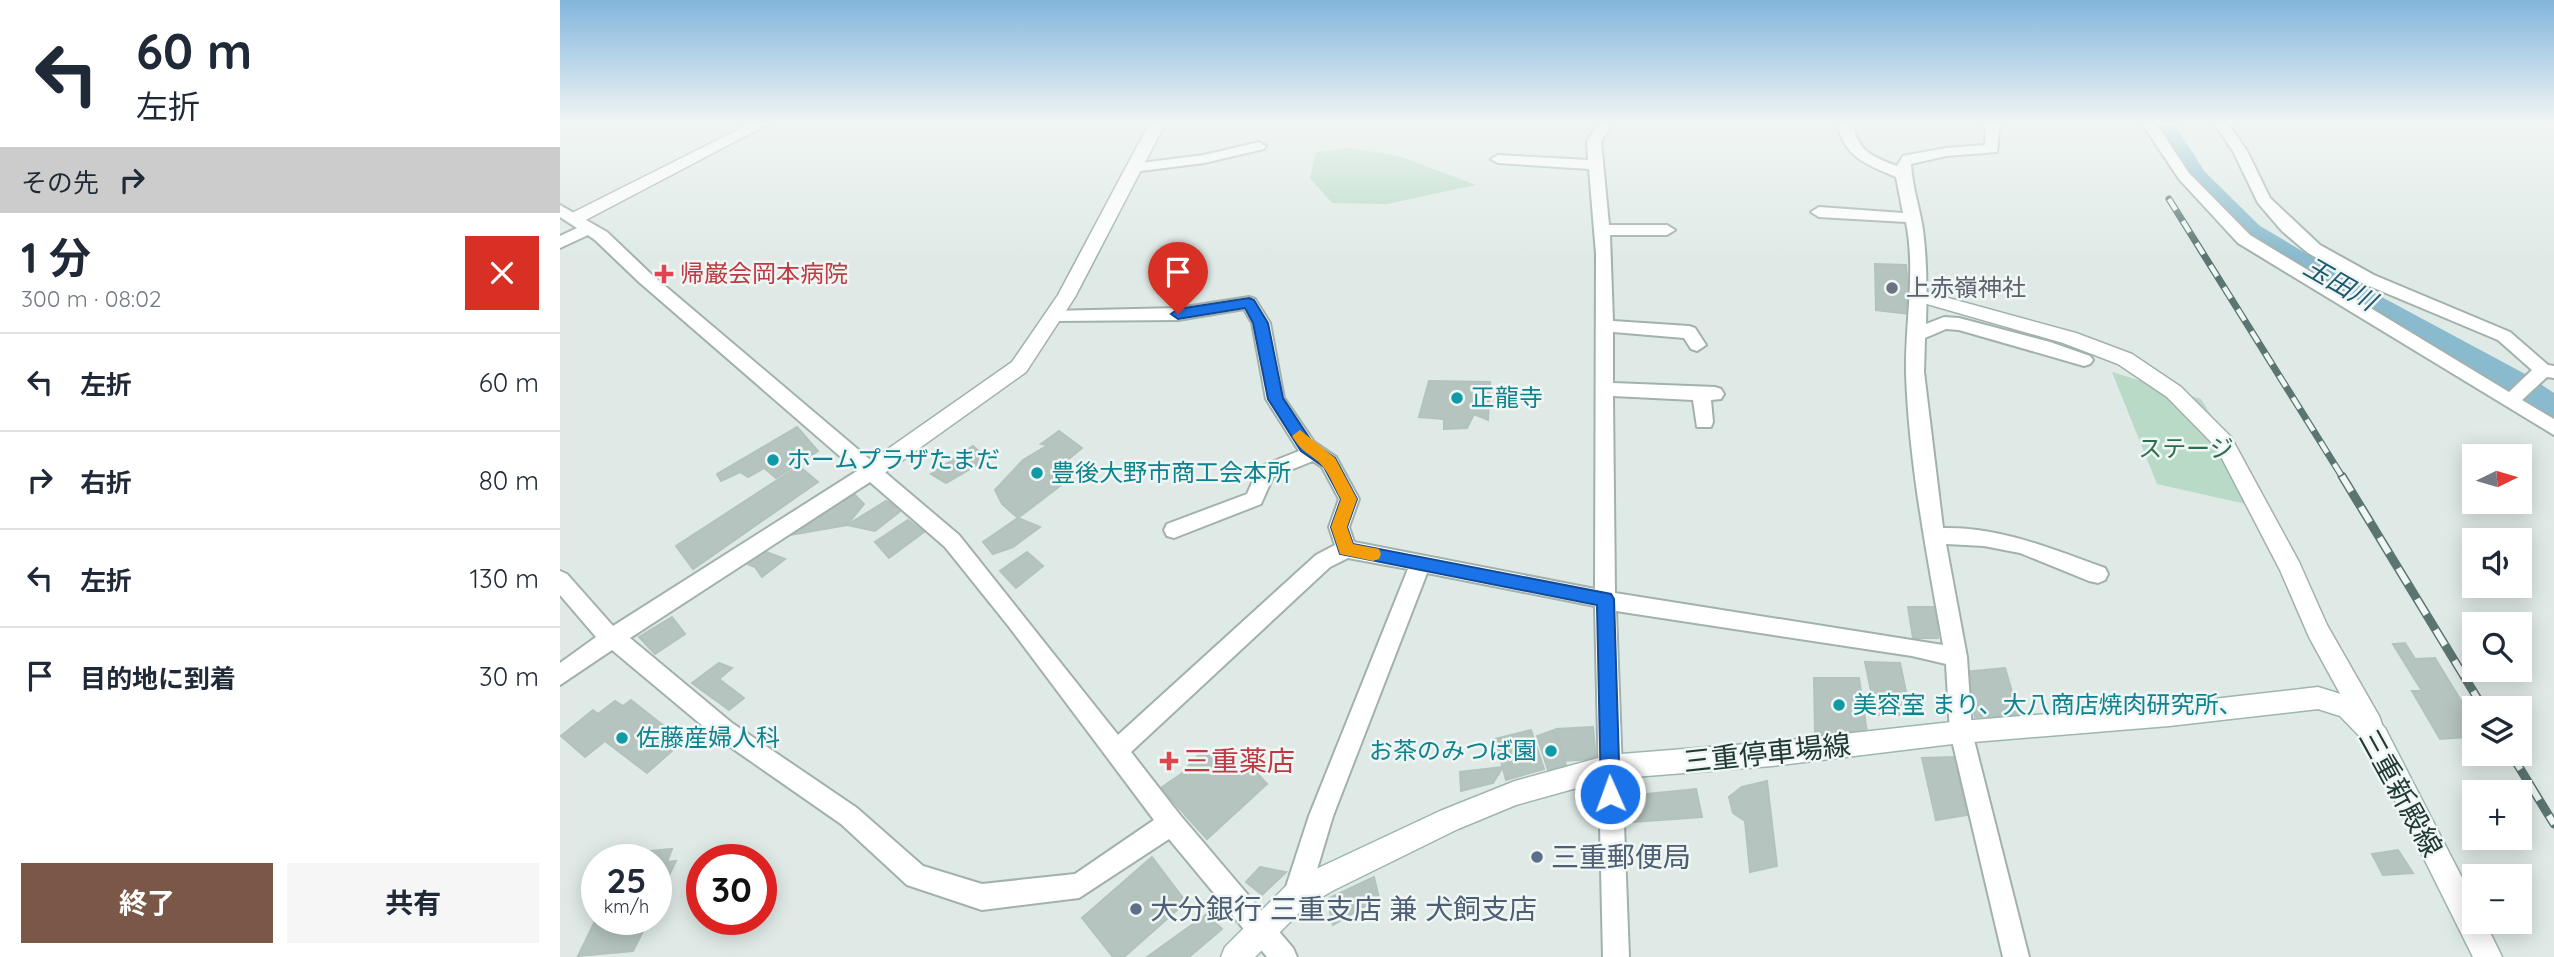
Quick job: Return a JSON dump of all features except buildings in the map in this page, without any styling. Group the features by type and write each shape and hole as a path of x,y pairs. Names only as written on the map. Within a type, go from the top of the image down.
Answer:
{"street":[{"path":"560,243 574,219 677,167"},
{"path":"560,675 612,638 872,471 1019,367 1055,315 1133,168 1144,167"},
{"path":"1596,167 1602,230 1605,326 1605,599 1616,957"},
{"path":"1886,167 1904,175"},
{"path":"1904,167 1919,296 1915,372 1928,502 1956,657 1961,732 2016,957"},
{"path":"2178,167 2244,239 2513,398 2554,428"},
{"path":"2247,167 2263,200 2288,227 2314,249 2368,279 2504,336 2546,372 2513,398"},
{"path":"1819,212 1912,218"},
{"path":"574,219 952,541 1018,622 1171,824 1284,957"},
{"path":"1602,230 1668,230"},
{"path":"1919,296 2069,338 2125,359 2174,392 2224,442 2291,569 2318,631 2376,736"},
{"path":"1055,315 1178,314 1249,303 1261,323 1275,399 1307,447 1329,462 1349,499 1339,527 1346,549"},
{"path":"1917,335 1944,323 1959,324 2050,348 2084,360"},
{"path":"1605,326 1689,332 1697,345"},
{"path":"1606,389 1708,394 1704,422"},
{"path":"1174,530 1254,499 1266,472 1315,452"},
{"path":"1934,536 1975,535 2032,549 2081,572 2098,574"},
{"path":"1116,751 1323,561 1346,549 1605,599 1912,647 1956,657"},
{"path":"1296,896 1321,816 1421,562"},
{"path":"560,580 592,619 612,638 629,649 724,730 849,816 916,876 982,897 1079,886 1171,824"},
{"name":"三重停車場線","path":"1235,957 1296,896 1384,850 1515,793 1609,767 1772,754 1961,732 2169,715 2318,698 2348,707"},
{"name":"三重新殿線","path":"2348,707 2376,736 2488,957"}],"green space":[{"path":"1313,167 1427,167 1476,185 1387,204 1332,203 1310,178"},
{"name":"ステージ","path":"2112,372 2201,399 2268,509 2157,484"}],"waterway":[{"name":"玉田川","path":"2188,167 2194,177 2249,233 2352,295 2515,384 2554,411"}],"railway":[{"path":"2169,199 2343,478"},
{"path":"2342,476 2476,696"},
{"path":"2518,766 2554,824"}],"slow traffic":[{"path":"1300,436 1307,447 1329,462 1349,499 1339,527 1346,549 1373,554"}],"place":[{"name":"帰巌会岡本病院","path":"664,274"},
{"name":"上赤嶺神社","path":"1892,288"},
{"name":"正龍寺","path":"1457,398"},
{"name":"ホームプラザたまだ","path":"773,460"},
{"name":"豊後大野市商工会本所","path":"1037,473"},
{"name":"美容室 まり、大八商店焼肉研究所、","path":"1839,705"},
{"name":"佐藤産婦人科","path":"622,738"},
{"name":"お茶のみつば園","path":"1551,751"},
{"name":"三重薬店","path":"1169,761"},
{"name":"三重郵便局","path":"1537,857"},
{"name":"大分銀行 三重支店 兼 犬飼支店","path":"1136,909"}],"route":[{"path":"1178,314 1249,303 1261,323 1275,399 1307,447 1329,462 1349,499 1339,527 1346,549 1605,599 1610,794"}]}
